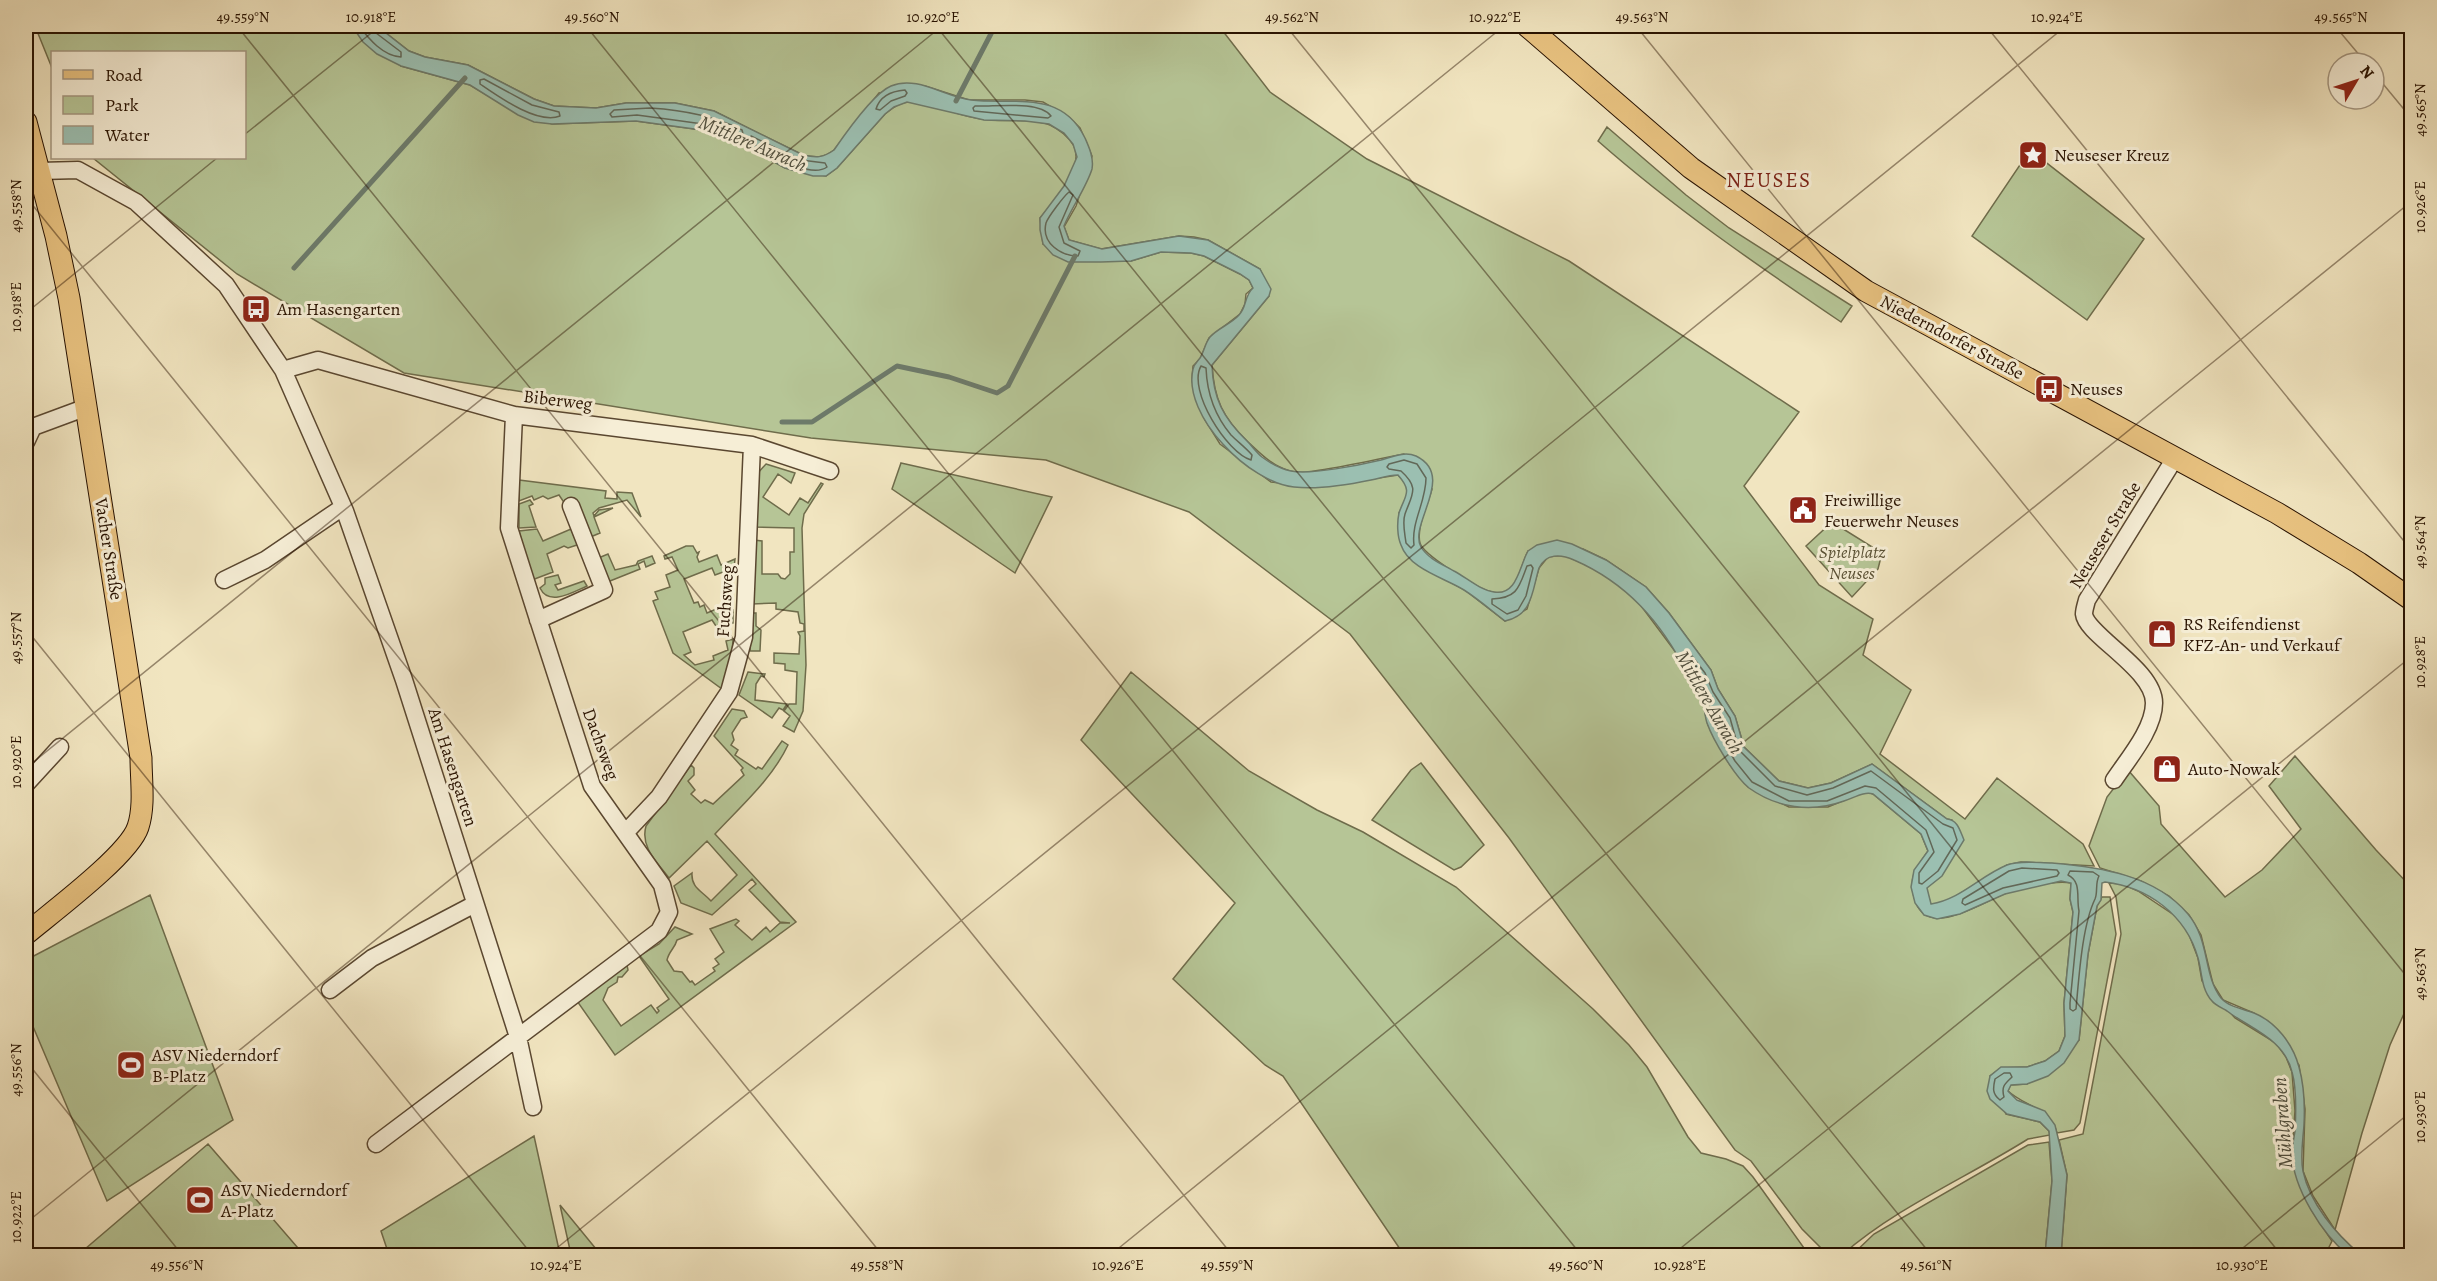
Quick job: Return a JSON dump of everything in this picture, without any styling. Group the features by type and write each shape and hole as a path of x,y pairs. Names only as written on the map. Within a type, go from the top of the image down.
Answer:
{"main road":[{"name":"Niederndorfer Straße","path":"1527,26 1691,168 1840,273 1935,330 2277,513 2359,563 2412,600"},
{"name":"Vacher Straße","path":"26,122 33,173 65,277 141,758 142,797 138,828 115,858 26,934"}],"street":[{"name":"Am Hasengarten","path":"33,173 78,170 136,202 226,285 283,370 343,507 404,680 518,1037 533,1107"},
{"name":"Biberweg","path":"283,370 318,360 514,415 752,445 830,471"},
{"path":"26,442 33,428 87,407"},
{"name":"Dachsweg","path":"514,415 509,528 592,786 662,885 669,912 658,931 518,1037"},
{"name":"Fuchsweg","path":"626,832 659,797 729,692 744,637 752,445"},
{"name":"Neuseser Straße","path":"2114,780 2143,738 2154,703 2151,692 2131,664 2089,626 2084,613 2087,600 2175,458"},
{"path":"538,620 604,590 571,506"},
{"path":"224,580 264,560 343,507"},
{"path":"26,784 60,747"},
{"path":"330,990 372,958 475,904"},
{"path":"376,1144 518,1037"}],"green space":[{"path":"35,26 351,26 401,66 470,85 504,105 552,124 636,121 709,131 737,141 785,168 826,176 837,168 885,114 906,102 981,119 1033,121 1053,127 1069,139 1076,155 1072,175 1040,218 1043,244 1131,261 1161,252 1191,253 1204,256 1249,280 1253,288 1246,294 1245,304 1240,314 1209,338 1200,359 1193,366 1192,381 1205,420 1220,444 1271,482 1320,487 1398,475 1406,484 1408,494 1399,513 1399,534 1420,566 1465,590 1505,621 1527,609 1539,568 1548,557 1564,555 1593,568 1636,599 1680,658 1701,696 1708,725 1730,765 1748,787 1789,807 1828,807 1866,791 1873,794 1921,834 1928,851 1915,872 1912,890 1920,910 1929,916 1940,918 1953,916 2004,894 2028,887 2071,883 2070,899 2073,912 2064,1003 2065,1036 2059,1051 2045,1061 2027,1067 2001,1068 1990,1076 2006,1114 2040,1122 2050,1135 2028,1139 1909,1207 1842,1255 1826,1253 1802,1229 1751,1161 1735,1150 1509,838 1350,634 1189,512 1046,460 811,438 404,373 237,274 94,159 246,159 246,51 51,51 51,66"},
{"path":"377,26 1219,26 1270,92 1367,159 1569,261 1799,412 1744,486 1819,585 1873,619 1863,655 1911,690 1880,754 1965,819 1997,778 2083,844 2094,866 2021,862 2007,865 1948,901 1931,905 1926,888 1942,875 1952,820 1947,819 1872,764 1831,783 1808,788 1779,781 1744,747 1735,716 1718,689 1711,670 1669,613 1646,587 1606,560 1583,549 1528,551 1517,580 1510,589 1503,593 1488,591 1448,568 1423,548 1419,537 1420,530 1432,489 1404,454 1304,472 1284,469 1267,459 1239,433 1221,408 1212,365 1269,296 1260,269 1208,240 1194,237 1179,236 1101,249 1069,240 1064,227 1076,206 1092,156 1080,128 1069,117 1043,102 969,100 925,86 879,93 834,150 823,156 812,157 803,155 714,111 675,103 626,103 596,108 554,106 534,99 468,65 425,57 409,51"},
{"path":"1607,127 1686,195 1729,228 1852,306 1841,322 1716,235 1627,166 1598,141"},
{"path":"2030,150 2144,239 2087,320 1972,236"},
{"path":"901,463 1052,497 1015,573 892,489"},
{"path":"766,464 795,473 791,483 778,474 763,497 789,515 800,498 808,503 821,483 823,484 804,514 802,528 806,665 803,711 794,732 783,726 790,716 784,711 789,704 796,704 797,672 785,670 785,664 774,663 774,653 799,654 800,636 798,632 804,631 804,624 800,623 798,612 776,609 776,603 752,604 754,540 762,541 762,574 778,574 785,579 790,574 790,552 794,552 794,528 755,527 757,474"},
{"path":"519,480 606,491 605,498 617,499 617,492 632,493 641,517 627,500 599,508 593,513 594,516 599,510 613,508 594,517 600,533 588,538 559,495 548,499 543,496 534,500 532,496 519,501"},
{"path":"530,500 533,504 529,506 536,527 519,528 519,504"},
{"name":"Spielplatz Neuses","path":"1832,522 1882,553 1878,569 1852,597 1806,546"},
{"path":"537,529 543,541 571,529 581,553 577,545 568,548 564,546 547,554 553,572 532,580 519,531"},
{"path":"686,546 693,546 697,553 699,552 697,557 699,562 717,555 721,565 735,559 734,568 715,575 712,568 684,579 694,603 698,602 700,607 704,605 707,613 733,602 721,610 723,614 733,610 733,623 718,629 712,620 683,632 691,652 684,655 695,665 714,660 713,656 728,650 726,641 733,639 732,654 722,689 673,653 653,601 658,599 655,592 670,587 666,575 678,570 672,557 665,559 664,556"},
{"path":"608,554 615,570 636,565 638,561 652,556 655,563 646,567 644,561 638,564 640,569 605,583 596,559"},
{"path":"558,575 561,583 555,585 558,590 584,581 587,586 562,596 549,597 540,588 545,584 545,578"},
{"path":"751,613 756,613 756,626 761,630 760,651 750,651"},
{"path":"748,672 765,674 756,684 755,700 787,704 783,710 779,708 772,718 739,695"},
{"path":"1131,672 1249,771 1317,810 1363,832 1456,887 1593,1009 1629,1045 1647,1067 1688,1137 1701,1153 1743,1166 1809,1255 1404,1255 1283,1076 1265,1065 1173,979 1235,903 1081,740"},
{"path":"732,709 744,711 747,717 741,719 732,733 734,740 731,745 738,750 735,755 756,769 758,767 762,769 782,741 788,745 765,781 715,834 796,922 615,1055 577,1001 627,965 628,970 608,988 603,1000 621,1026 651,1005 657,1013 659,1011 657,1008 669,999 639,956 659,944 675,927 692,934 677,940 667,960 674,971 682,972 695,985 715,971 713,968 719,964 715,959 724,952 710,929 736,919 739,921 735,925 752,940 766,927 770,932 780,923 790,923 780,922 749,890 756,884 752,879 712,915 681,903 674,886 692,873 695,886 711,901 737,875 707,841 669,878 651,854 645,841 646,826 691,765 694,768 694,775 688,781 695,790 691,794 701,803 705,800 713,804 744,775 741,770 743,768 714,736"},
{"path":"2295,756 2411,887 2411,998 2390,1045 2335,1230 2313,1196 2303,1171 2305,1109 2299,1065 2254,1013 2223,1000 2213,984 2201,935 2189,915 2169,896 2141,881 2100,868 2089,846 2107,797 2128,770 2159,806 2161,824 2225,897 2262,870 2301,829 2269,786"},
{"path":"1421,763 1484,845 1461,867 1454,870 1372,820 1411,770"},
{"path":"2109,883 2122,884 2138,891 2177,917 2188,932 2198,958 2202,981 2235,1018 2276,1043 2286,1057 2292,1072 2295,1111 2292,1151 2300,1186 2312,1211 2332,1241 2325,1255 2061,1255 2067,1175 2059,1140 2083,1134 2121,934 2116,897"},
{"name":"ASV Niederndorf B-Platz","path":"150,895 233,1120 107,1201 26,1010 26,960"},
{"path":"2102,897 2110,897 2116,934 2080,1123 2074,1130 2057,1133 2049,1118 2008,1091 2010,1085 2027,1084 2079,1040 2088,954 2097,906"},
{"path":"534,1136 559,1250 570,1250 560,1205 601,1255 389,1255 381,1231"},
{"path":"2049,1142 2052,1181 2045,1255 1851,1256 1874,1234 2028,1145"},
{"name":"ASV Niederndorf A-Platz","path":"208,1144 304,1255 78,1255"}],"water":[{"name":"Mittlere Aurach","path":"352,26 377,26 409,51 425,57 468,65 534,99 554,106 596,108 626,103 675,103 714,111 803,155 812,157 823,156 834,150 876,97 891,86 901,83 921,85 971,100 1020,101 1050,106 1063,112 1075,123 1085,138 1092,161 1090,176 1064,226 1069,240 1102,249 1179,236 1208,240 1260,269 1271,289 1269,296 1212,365 1217,397 1226,416 1258,454 1265,459 1287,470 1311,472 1349,467 1403,454 1416,456 1427,465 1432,475 1432,488 1420,526 1421,547 1436,561 1489,591 1508,590 1516,579 1528,551 1537,545 1557,540 1572,544 1606,560 1646,587 1669,613 1711,670 1718,689 1735,716 1744,747 1779,781 1808,788 1831,783 1872,764 1956,824 1964,840 1942,876 1927,888 1931,904 1952,897 2007,865 2023,862 2089,867 2126,875 2160,890 2175,901 2195,924 2211,979 2221,998 2232,1006 2254,1013 2269,1022 2293,1050 2303,1088 2302,1160 2306,1183 2325,1218 2361,1255 2348,1255 2338,1246 2319,1223 2303,1195 2292,1154 2295,1086 2288,1061 2282,1051 2266,1036 2217,1005 2208,996 2192,943 2175,916 2150,897 2136,890 2105,882 2102,883 2101,900 2097,906 2088,954 2079,1040 2064,1063 2048,1076 2027,1084 2011,1085 2008,1091 2017,1100 2045,1111 2055,1125 2067,1175 2061,1255 2045,1255 2052,1181 2049,1131 2040,1122 2007,1114 1990,1099 1987,1091 1990,1076 2001,1067 2027,1067 2045,1061 2059,1051 2065,1036 2064,1003 2073,912 2070,899 2071,883 2061,881 2005,894 1960,914 1937,919 1924,915 1915,903 1911,887 1914,870 1928,851 1921,834 1870,793 1832,805 1807,807 1783,804 1749,788 1737,776 1719,748 1707,723 1700,693 1666,637 1641,606 1610,580 1569,558 1550,557 1539,568 1533,593 1526,608 1514,618 1505,621 1464,590 1419,567 1405,553 1398,533 1398,525 1406,490 1398,475 1333,486 1294,487 1277,483 1240,460 1209,426 1198,407 1192,387 1193,369 1210,337 1242,312 1248,294 1253,288 1249,280 1204,256 1191,253 1161,252 1131,261 1101,262 1068,262 1053,255 1043,244 1040,218 1064,186 1077,157 1073,144 1064,133 1049,124 984,120 907,102 894,107 885,114 837,168 826,176 813,176 785,168 737,141 709,131 636,121 552,124 534,122 518,115 470,85 401,66 377,54 363,42"}],"waterway":[{"path":"956,101 995,26"},
{"path":"294,268 465,78"},
{"path":"782,422 812,422 897,366 949,377 997,393 1008,386 1075,256"}],"place":[{"name":"Neuseser Kreuz","path":"2033,155"},
{"name":"Am Hasengarten","path":"256,309"},
{"name":"Neuses","path":"2049,389"},
{"name":"Freiwillige Feuerwehr Neuses","path":"1803,510"},
{"name":"RS Reifendienst KFZ-An- und Verkauf","path":"2162,634"},
{"name":"Auto-Nowak","path":"2167,769"},
{"name":"ASV Niederndorf B-Platz","path":"131,1065"},
{"name":"ASV Niederndorf A-Platz","path":"200,1200"}],"district":[{"name":"NEUSES","path":"1769,180"}],"water label":[{"name":"Mühlgraben","path":"2282,1123"}]}
